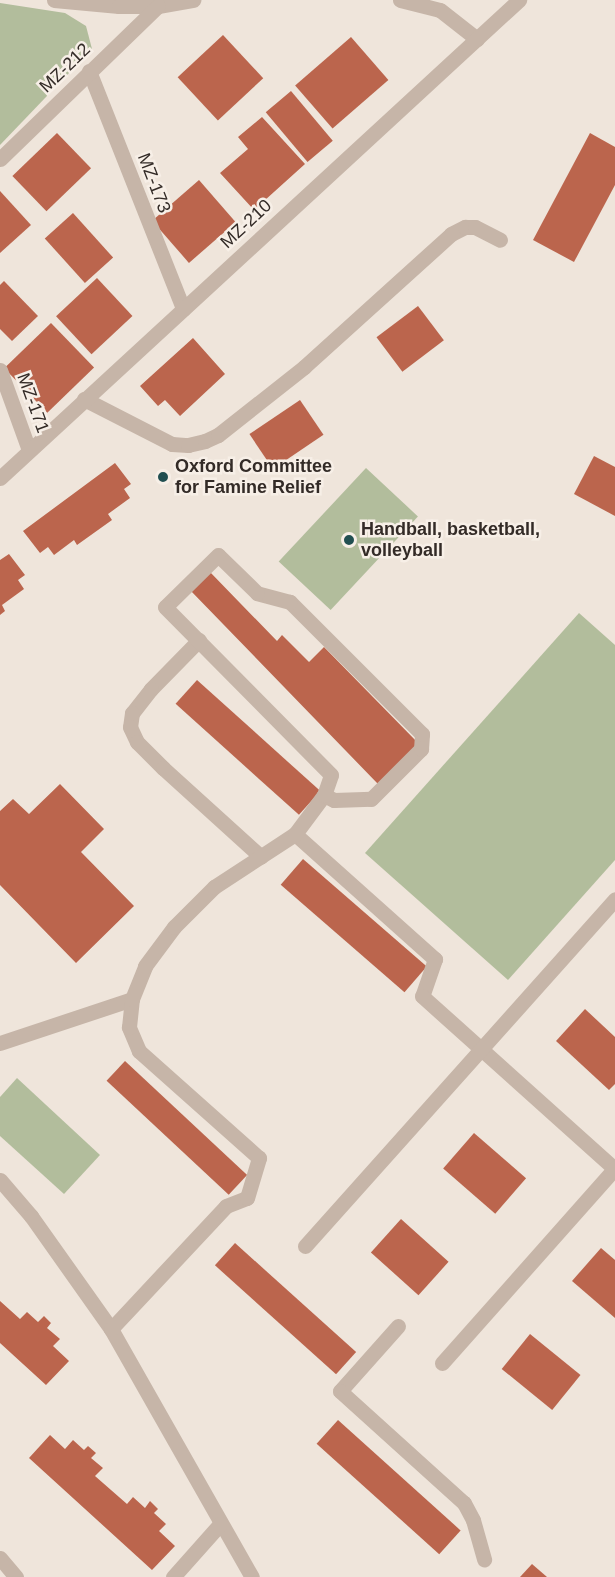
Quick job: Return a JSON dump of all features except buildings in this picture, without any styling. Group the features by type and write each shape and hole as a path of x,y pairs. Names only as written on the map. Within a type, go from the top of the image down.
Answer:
{"street":[{"path":"54,0 119,6 158,6 193,0"},
{"path":"400,0 440,10 477,39"},
{"name":"MZ-210","path":"0,478 519,0"},
{"name":"MZ-212","path":"0,159 158,6"},
{"name":"MZ-173","path":"89,71 183,309"},
{"path":"84,399 172,444 188,445 206,441 218,435 304,366 451,234 465,227 475,227 500,240"},
{"name":"MZ-171","path":"0,370 29,450"},
{"path":"111,1329 226,1206 247,1198 259,1158 139,1051 129,1027 132,999 145,966 174,927 214,887 296,834 324,795 331,775 165,607 218,555 257,593 290,602 422,734 422,748 371,799 334,800 324,795"},
{"path":"199,640 151,689 132,713 130,728 137,742 163,768 261,857"},
{"path":"296,834 435,959 422,996 615,1169 442,1364"},
{"path":"305,1246 615,899"},
{"path":"0,1043 132,999"},
{"path":"0,1179 31,1216 111,1329 252,1577"},
{"path":"398,1326 340,1390 464,1503 473,1520 484,1559"},
{"path":"173,1577 220,1524"},
{"path":"0,1558 16,1577"}],"green space":[{"path":"0,3 65,13 86,26 92,49 0,145"},
{"name":"Handball, basketball, volleyball","path":"366,468 418,516 331,610 279,562"},
{"path":"579,613 615,645 615,860 508,980 365,853"},
{"path":"17,1078 100,1155 64,1194 0,1136 0,1097"}],"place":[{"name":"Oxford Committee for Famine Relief","path":"163,477"},
{"name":"Handball, basketball, volleyball","path":"349,540"}]}
